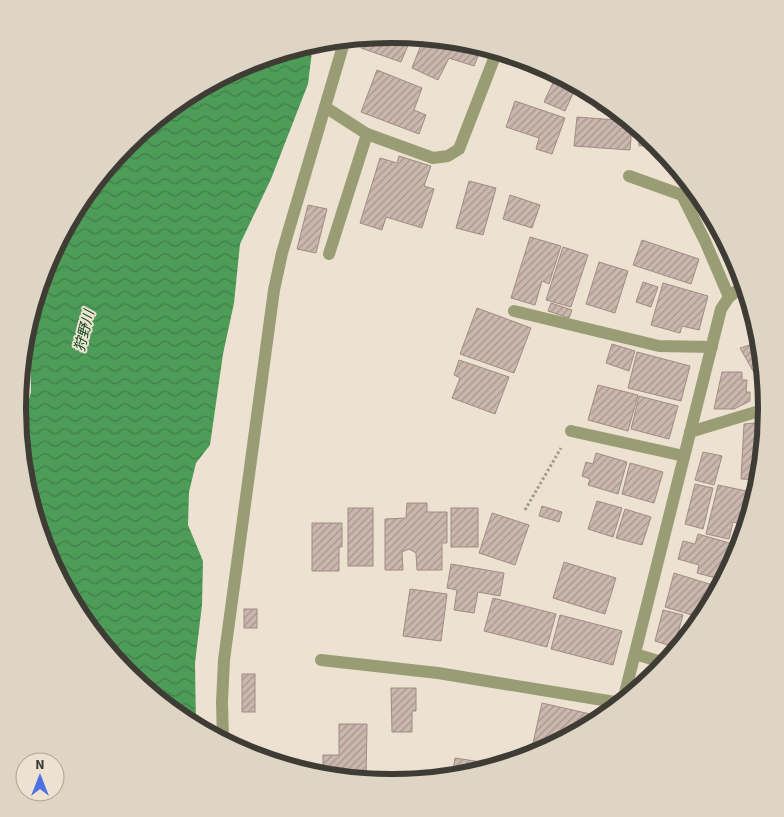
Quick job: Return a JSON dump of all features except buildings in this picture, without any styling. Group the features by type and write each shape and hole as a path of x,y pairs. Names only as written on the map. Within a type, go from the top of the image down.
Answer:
{"street":[{"path":"223,733 224,660 274,290 282,253 343,46"},
{"path":"325,107 367,134 433,158 448,156 459,149 495,57"},
{"path":"329,254 367,134"},
{"path":"629,176 682,195 705,241 728,297"},
{"path":"625,690 721,309 728,297 738,290"},
{"path":"514,311 658,346 712,347"},
{"path":"690,432 758,411"},
{"path":"571,431 684,456"},
{"path":"635,654 657,661"},
{"path":"321,660 438,673 613,701"}],"path":[{"path":"525,510 571,431"}],"water":[{"name":"狩野川","path":"312,52 308,84 271,179 240,244 234,303 223,354 210,445 196,463 189,492 188,525 203,561 202,605 195,663 196,717 169,699 117,650 88,612 64,570 46,526 33,480 29,456 26,411 31,392 30,352 33,337 54,269 75,226 88,205 117,167 169,118 209,92 230,80 274,62"}]}
